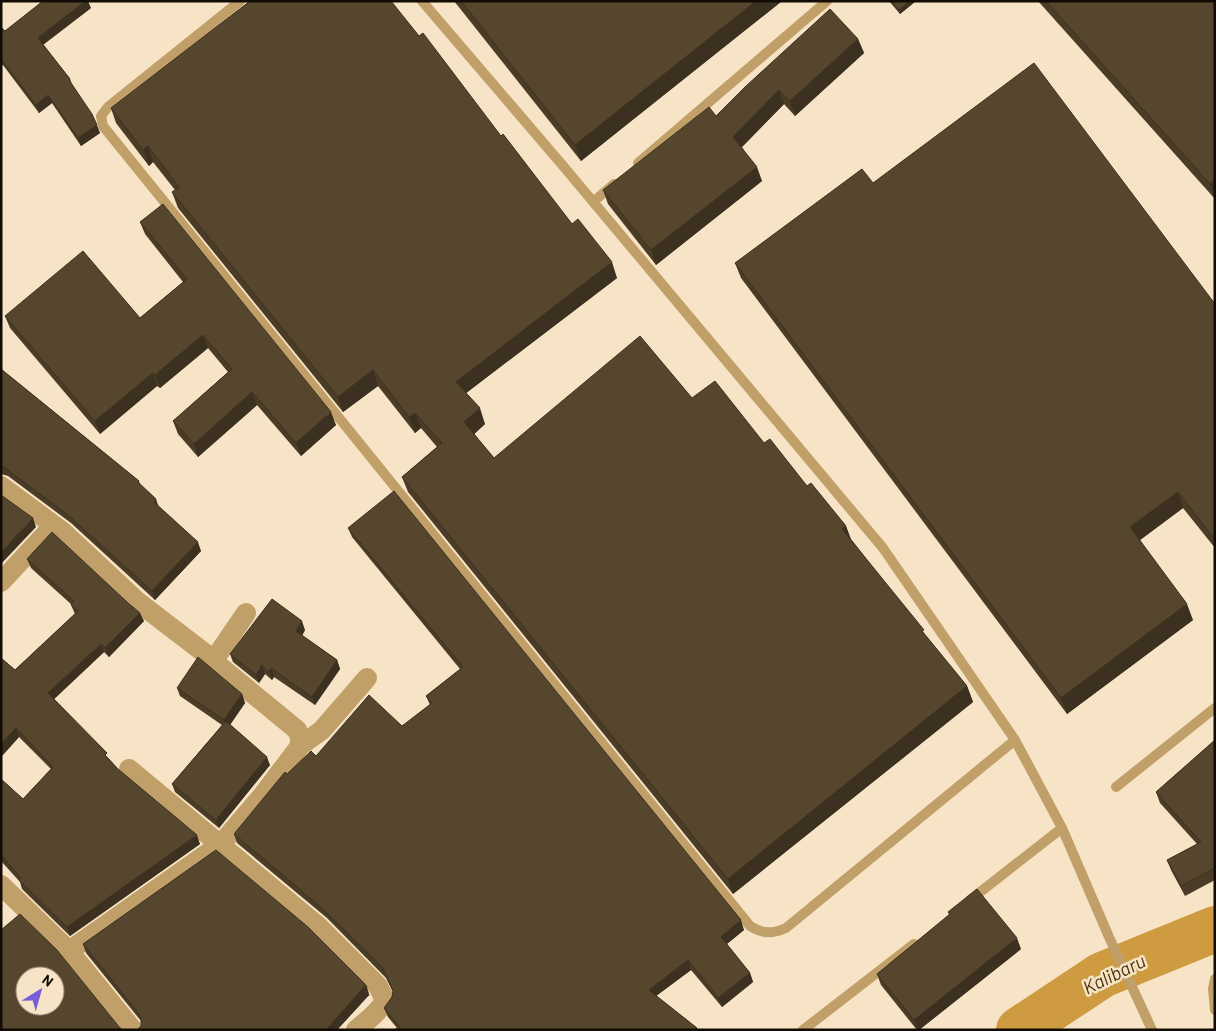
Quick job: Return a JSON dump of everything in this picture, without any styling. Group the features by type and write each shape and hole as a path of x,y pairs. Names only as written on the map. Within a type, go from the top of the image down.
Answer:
{"street":[{"path":"1,486 71,538 138,602 215,662 296,730 300,736 300,746"},
{"path":"1,582 54,525"},
{"path":"215,662 246,613"},
{"path":"69,951 220,844 262,796 300,746 322,730 367,678"},
{"path":"129,770 319,927 378,986 384,1000 379,1010 356,1030"},
{"path":"1,884 69,951 133,1030"}],"lane":[{"path":"240,1 108,107 101,116 103,126 750,926 768,934 786,928 1016,740"},
{"path":"422,1 883,548 1016,740 1062,828 1152,1030"},
{"path":"593,202 827,1"},
{"path":"1116,787 1215,708"},
{"path":"960,908 1062,828"},
{"path":"803,1030 921,938"},
{"path":"1215,979 1213,989 1215,1010"}],"building":[{"path":"43,1 85,1 38,38 70,79 97,125 78,138 48,95 36,105 1,59 1,27 5,31"},
{"path":"250,1 391,1 419,36 423,33 501,136 503,134 572,224 578,219 612,262 456,382 480,408 464,422 494,458 640,336 692,398 715,381 764,443 770,439 807,486 811,483 846,526 842,529 967,686 728,879 402,477 442,443 415,413 409,417 373,370 338,397 172,192 179,187 148,146 143,150 111,108"},
{"path":"461,1 756,1 575,145"},
{"path":"891,1 910,1 899,10"},
{"path":"1046,1 1215,2 1215,179 1210,184"},
{"path":"830,9 858,39 790,101 779,90 733,137 757,167 651,250 603,190 709,107 716,116"},
{"path":"1034,63 1215,304 1215,540 1178,492 1130,527 1187,604 1061,698 735,263 862,169 873,183"},
{"path":"163,204 331,412 296,443 252,392 194,444 173,421 232,369 203,335 95,421 5,316 83,251 140,318 187,279 140,222"},
{"path":"1,369 139,481 156,499 154,502 198,542 152,591 68,515 1,466"},
{"path":"394,491 741,920 721,937 750,973 718,998 688,960 649,990 697,1028 695,1030 394,1030 400,1027 384,1008 392,997 393,991 383,968 323,909 234,834 285,772 287,774 311,751 316,756 369,695 402,726 432,703 426,696 463,667 348,528"},
{"path":"1,495 33,518 1,552"},
{"path":"52,532 140,613 105,648 101,644 48,693 107,753 105,755 118,769 197,835 67,927 19,880 21,878 1,855 1,779 23,799 53,767 16,728 1,744 1,658 15,670 78,611 71,605 74,601 27,559"},
{"path":"272,599 302,621 296,631 337,660 312,697 271,668 269,672 262,665 256,675 230,654"},
{"path":"198,657 242,694 224,720 177,688"},
{"path":"226,721 267,757 216,820 172,784"},
{"path":"1215,740 1215,868 1181,886 1167,860 1201,842 1156,792"},
{"path":"216,850 308,927 367,987 365,986 326,1030 137,1030 141,1026 139,1014 83,944"},
{"path":"977,889 1017,938 914,1020 877,974 950,914 948,912"},
{"path":"20,914 57,950 123,1030 1,1030 1,930"}],"waterway":[{"name":"Kalibaru","path":"1019,1030 1102,975 1215,929"}]}
